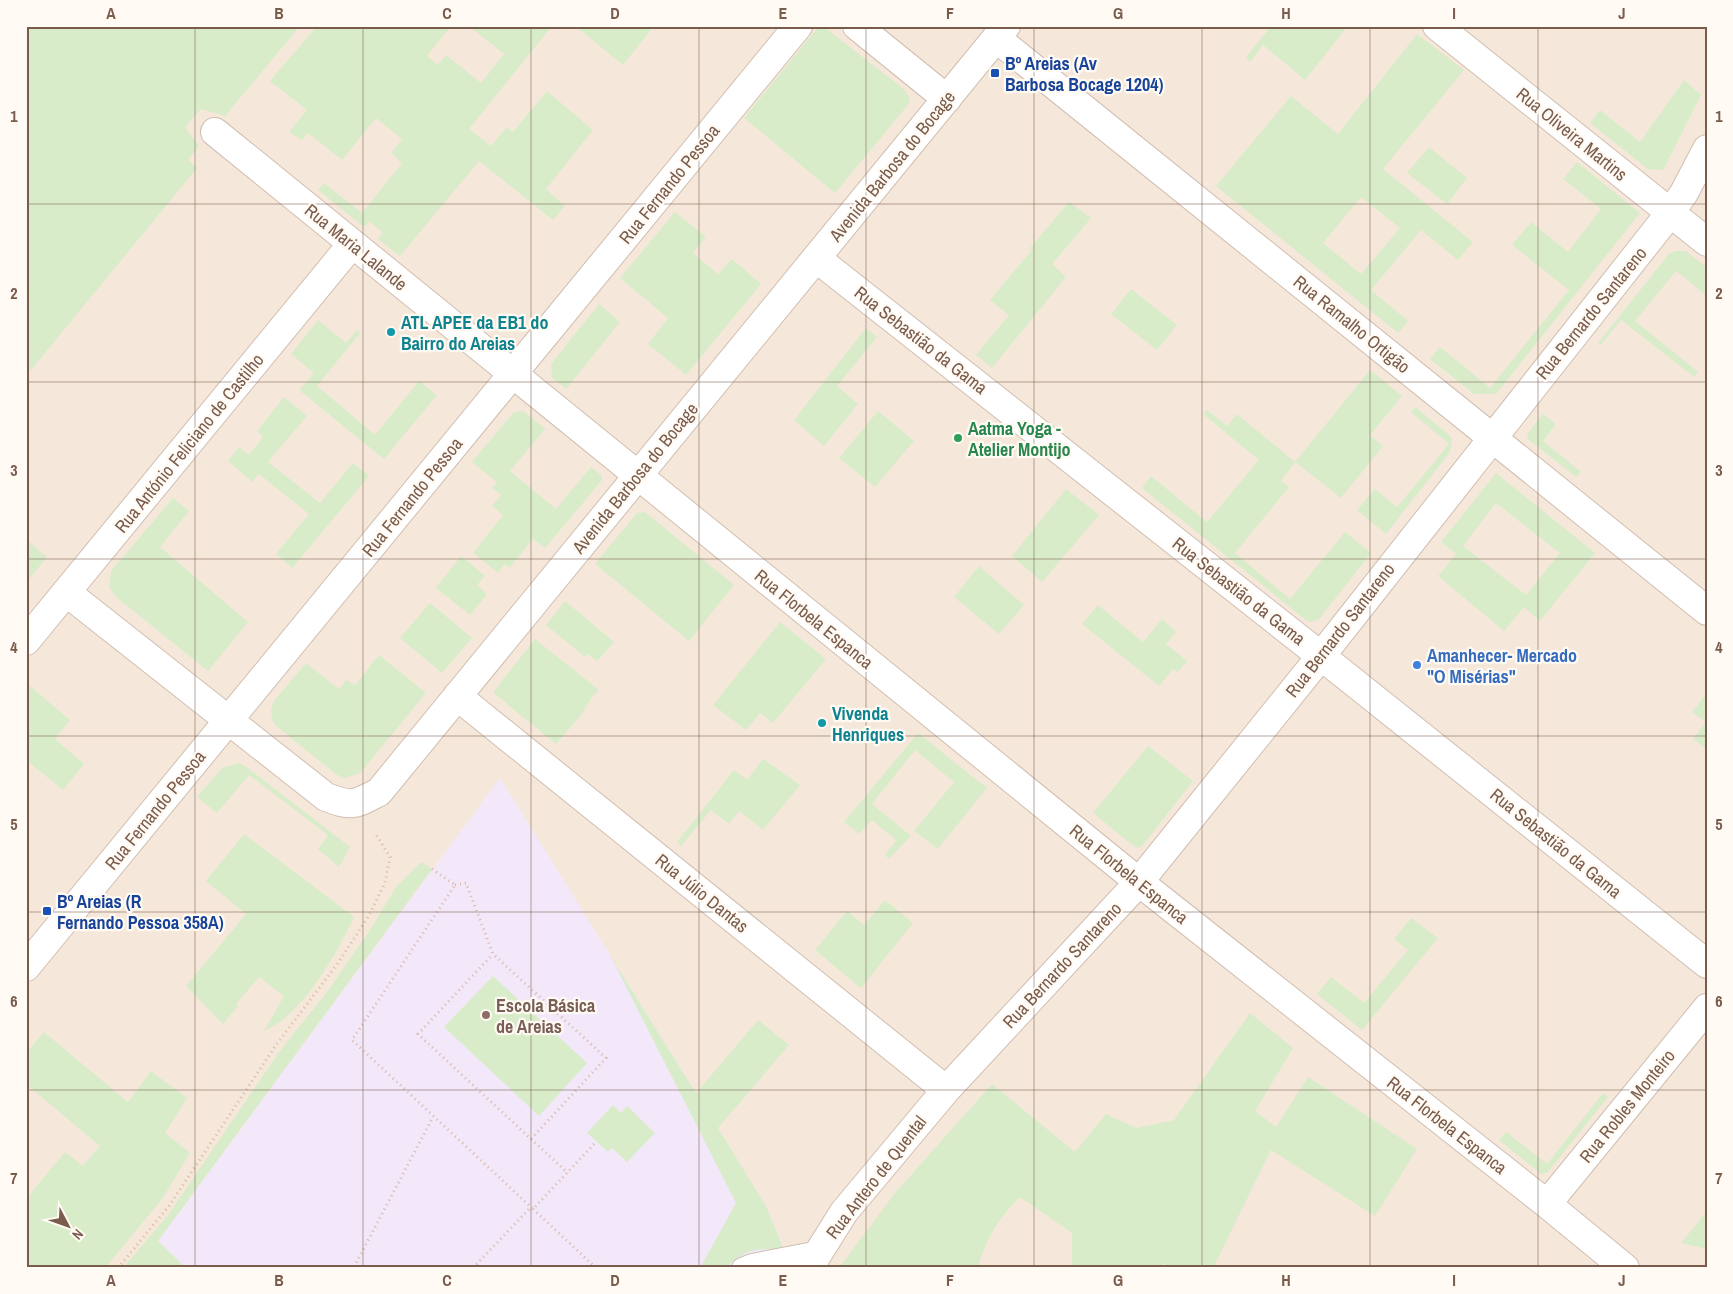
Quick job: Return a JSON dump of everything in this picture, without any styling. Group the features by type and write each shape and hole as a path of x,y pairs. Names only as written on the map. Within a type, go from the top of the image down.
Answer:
{"street":[{"name":"Rua Fernando Pessoa","path":"26,967 798,26"},
{"path":"857,26 946,99"},
{"name":"Rua Oliveira Martins","path":"1437,26 1707,242"},
{"name":"Avenida Barbosa do Bocage","path":"358,803 379,792 1001,32"},
{"name":"Rua Ramalho Ortigão","path":"1001,32 1707,611"},
{"name":"Rua Maria Lalande","path":"215,132 636,476"},
{"name":"Rua Bernardo Santareno","path":"946,1090 1139,882 1321,656 1492,436 1670,213 1684,193 1707,149"},
{"name":"Rua António Feliciano de Castilho","path":"26,641 352,244"},
{"name":"Rua Sebastião da Gama","path":"816,258 1321,656 1707,964"},
{"name":"Rua Florbela Espanca","path":"636,476 1139,882 1547,1204 1625,1268"},
{"path":"66,592 326,797 342,803 358,803"},
{"name":"Rua Júlio Dantas","path":"458,696 946,1090"},
{"name":"Rua Robles Monteiro","path":"1547,1204 1707,1008"},
{"name":"Rua Antero de Quental","path":"814,1259 844,1212 946,1090"}],"lane":[{"path":"742,1268 752,1264 814,1259"}],"path":[{"path":"118,1268 170,1206 276,1045 338,963 368,917 384,883 390,857 358,803"},
{"path":"432,869 455,885 466,884 493,954 606,1058 531,1138"},
{"path":"455,885 352,1040 596,1268"},
{"path":"493,954 418,1034 568,1172"},
{"path":"354,1267 433,1117"},
{"path":"473,1268 596,1142"}],"shaded area":[{"path":"26,26 1707,26 1707,1268 26,1268"},
{"name":"Escola Básica de Areias","path":"500,778 766,1206 784,1250 773,1268 186,1268 158,1241"}],"green space":[{"path":"26,26 300,26 225,116 201,109 185,127 199,146 188,160 197,168 26,376"},
{"path":"317,26 451,26 427,56 438,65 446,55 481,83 504,54 469,26 552,26 469,129 491,146 507,127 513,132 547,91 593,130 546,189 565,206 553,220 479,161 400,256 378,239 383,233 369,221 364,227 318,190 324,183 362,213 402,163 391,153 402,139 376,118 342,160 308,133 302,140 289,132 307,110 270,81"},
{"path":"582,26 654,26 623,65 579,29"},
{"path":"819,26 823,26 905,90 910,99 907,106 835,193 744,118"},
{"path":"1271,26 1348,26 1305,80 1263,45 1250,62 1246,57"},
{"path":"1417,34 1464,70 1383,169 1473,242 1458,260 1421,230 1371,290 1408,321 1398,333 1216,186 1291,96 1338,134","holes":["1361,197 1400,228 1361,274 1323,243"]},
{"path":"1684,80 1701,95 1663,170 1648,169 1590,123 1600,110 1640,142"},
{"path":"1429,147 1467,178 1447,204 1407,173"},
{"path":"1577,162 1640,213 1496,394 1474,394 1430,359 1440,347 1490,388 1569,290 1512,245 1531,222 1568,252 1601,209 1563,179"},
{"path":"1069,202 1091,218 1052,264 1066,277 992,368 976,355 1009,315 990,300"},
{"path":"675,212 706,237 693,253 718,274 732,259 761,284 686,375 648,344 668,318 620,278"},
{"path":"1675,251 1686,251 1707,268 1707,296 1676,271 1635,321 1698,372 1694,377 1621,320 1600,346 1598,343 1669,254"},
{"path":"1131,289 1177,325 1157,350 1111,314"},
{"path":"599,304 620,322 566,389 552,378 551,364"},
{"path":"318,320 346,343 357,330 360,333 317,386 375,435 419,381 437,395 384,459 299,390 314,373 291,354"},
{"path":"866,328 877,337 837,386 858,404 824,446 794,420"},
{"path":"1370,370 1402,396 1370,435 1383,446 1341,498 1295,462"},
{"path":"284,397 307,416 268,462 320,503 353,463 369,476 292,568 276,554 309,514 259,474 252,482 228,461 239,447 249,455 263,437 257,431"},
{"path":"1415,407 1452,439 1450,452 1386,534 1357,510 1375,489 1397,507 1449,444 1411,412"},
{"path":"1207,410 1227,426 1237,414 1295,462 1281,481 1289,487 1235,553 1290,599 1345,532 1371,553 1319,619 1312,622 1307,621 1142,488 1151,476 1207,522 1259,460 1203,414"},
{"path":"523,411 545,429 510,471 556,509 591,467 602,476 602,480 545,548 533,539 510,567 505,564 498,573 473,553 503,515 492,506 501,495 492,488 497,482 472,462 514,412"},
{"path":"878,411 914,441 875,487 839,458"},
{"path":"1543,414 1556,424 1543,441 1581,472 1576,477 1528,439 1527,434"},
{"path":"1496,473 1595,553 1540,621 1524,607 1504,631 1438,576 1456,554 1441,542","holes":["1496,503 1560,553 1526,595 1463,546"]},
{"path":"1066,489 1099,515 1042,582 1012,556"},
{"path":"173,498 189,511 160,547 248,622 208,671 116,597 109,587 111,571"},
{"path":"645,512 734,585 689,641 595,564 637,513"},
{"path":"26,539 47,557 26,583"},
{"path":"461,556 485,576 477,585 487,594 470,615 436,588"},
{"path":"979,566 1024,605 999,634 954,597"},
{"path":"565,601 614,642 597,661 588,654 585,657 546,625"},
{"path":"430,603 472,638 442,673 400,638"},
{"path":"1098,605 1143,642 1162,619 1176,632 1166,644 1187,661 1178,672 1173,669 1159,686 1082,624"},
{"path":"780,622 826,659 773,723 760,713 746,730 713,705"},
{"path":"535,639 599,690 592,697 582,714 556,744 495,694 494,691"},
{"path":"379,655 426,693 360,773 345,778 337,775 275,725 271,710 274,701 306,663 339,689 346,680 355,685"},
{"path":"26,683 70,720 55,739 84,764 63,790 26,760"},
{"path":"1707,693 1707,750 1693,739 1706,722 1692,712"},
{"path":"918,733 987,788 938,849 914,831 954,782 915,750 872,804 911,836 889,859 885,855 896,840 872,820 859,834 844,822"},
{"path":"1148,746 1193,781 1139,848 1135,847 1093,813"},
{"path":"763,759 800,785 763,830 739,811 729,824 711,810 681,846 677,842 734,770 747,780"},
{"path":"239,763 350,847 339,867 318,849 328,835 249,775 217,813 197,797 222,768"},
{"path":"244,834 354,917 340,945 315,985 284,1019 264,1031 284,996 259,977 236,1004 238,1006 223,1024 186,986 246,914 206,881"},
{"path":"421,862 432,869 158,1241 186,1268 123,1268 168,1215 282,1048 327,992 370,930 396,887"},
{"path":"885,900 913,923 861,988 815,950 847,911 864,925"},
{"path":"1411,918 1438,938 1362,1030 1317,994 1331,977 1364,1003 1408,950 1394,939"},
{"path":"611,957 696,1093 758,1020 789,1045 718,1128 766,1206 784,1250 767,1249 752,1251 739,1256 726,1268 700,1268 736,1203"},
{"path":"493,976 587,1063 539,1116 444,1027"},
{"path":"1250,1013 1293,1048 1255,1111 1276,1127 1308,1077 1417,1149 1375,1216 1271,1150 1213,1268 1172,1268 1163,1263 1160,1268 1072,1268 1072,1233 1020,1197 1005,1213 994,1229 978,1268 839,1268 895,1193 992,1084 1075,1152 1106,1114 1136,1128 1174,1120"},
{"path":"44,1032 128,1102 151,1071 187,1098 165,1133 190,1153 162,1199 105,1268 26,1268 26,1199 65,1152 83,1166 100,1146 26,1084 26,1053"},
{"path":"1603,1093 1608,1097 1548,1172 1541,1174 1499,1140 1506,1132 1547,1164"},
{"path":"613,1105 621,1113 627,1106 655,1133 627,1162 612,1148 608,1152 587,1133"},
{"path":"1707,1211 1707,1249 1681,1243"}],"place":[{"name":"Bº Areias (Av Barbosa Bocage 1204)","path":"995,73"},
{"name":"ATL APEE da EB1 do Bairro do Areias","path":"391,332"},
{"name":"Aatma Yoga - Atelier Montijo","path":"958,438"},
{"name":"Amanhecer- Mercado \"O Misérias\"","path":"1417,665"},
{"name":"Vivenda Henriques","path":"822,723"},
{"name":"Bº Areias (R Fernando Pessoa 358A)","path":"47,911"},
{"name":"Escola Básica de Areias","path":"486,1015"}]}
